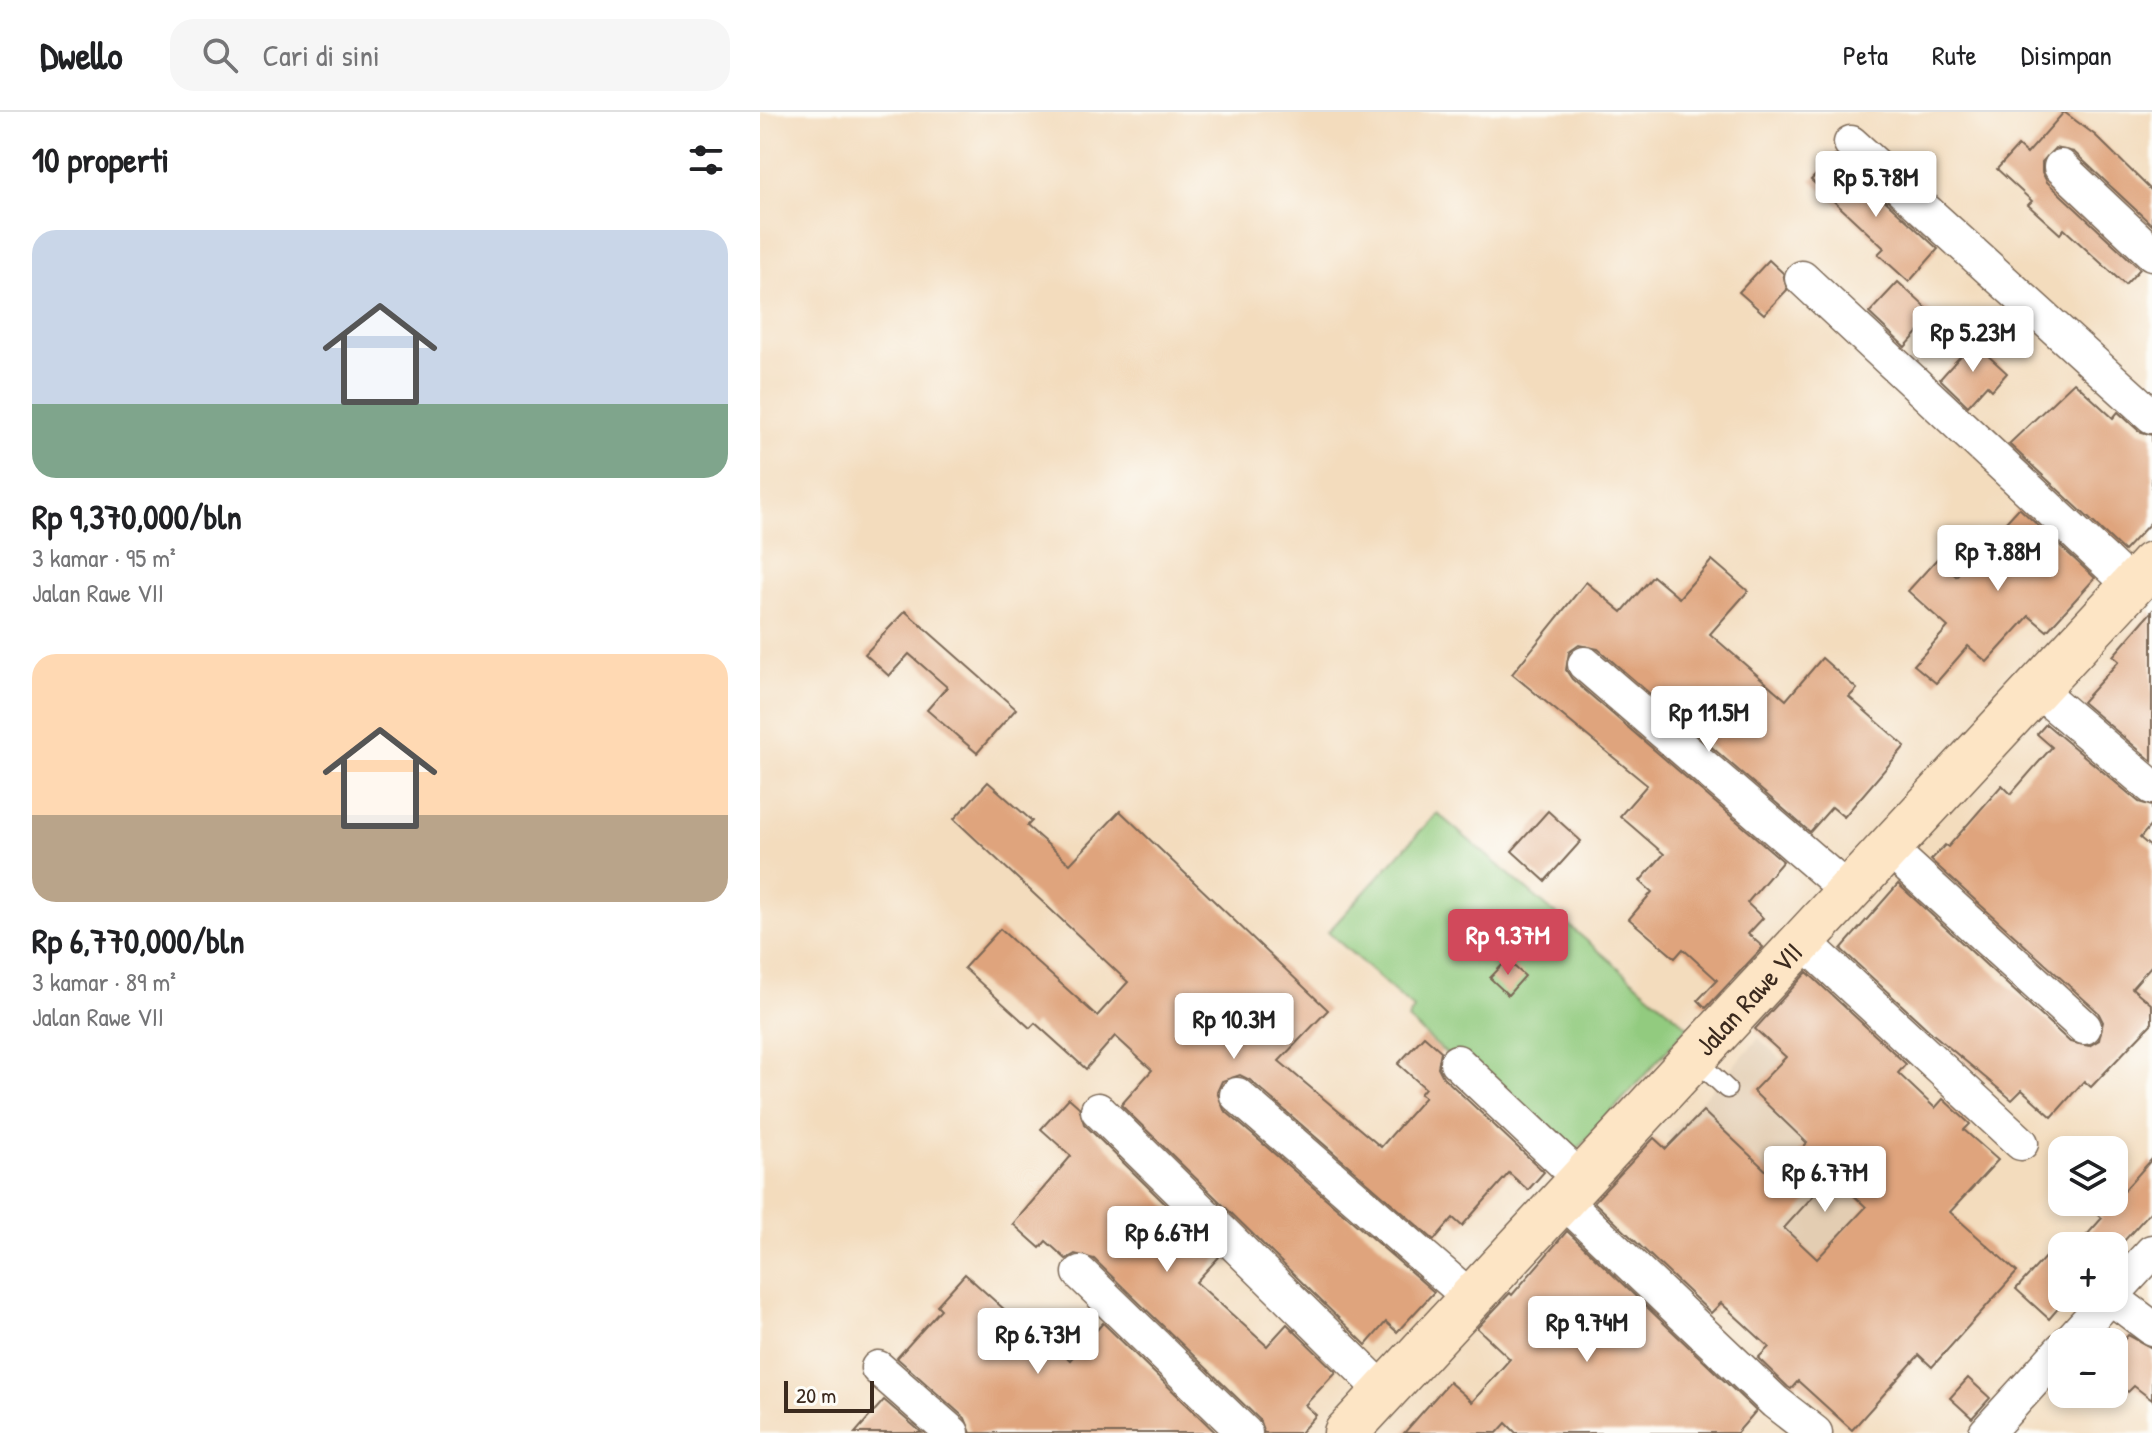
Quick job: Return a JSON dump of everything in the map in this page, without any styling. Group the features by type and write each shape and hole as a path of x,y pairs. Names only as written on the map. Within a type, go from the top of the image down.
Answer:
{"main road":[{"name":"Jalan Rawe VII","path":"1346,1433 2141,574"}],"street":[{"path":"1851,143 2152,416"},
{"path":"2061,167 2152,253"},
{"path":"1802,278 2141,574"},
{"path":"1585,664 1847,890"},
{"path":"2035,688 2152,787"},
{"path":"1887,847 2084,1027"},
{"path":"1802,940 2021,1143"},
{"path":"1457,1062 1573,1191 1775,1402 1815,1433"},
{"path":"1237,1095 1472,1299"},
{"path":"1098,1110 1385,1392"},
{"path":"2128,1278 2152,1252"},
{"path":"1080,1273 1245,1433"},
{"path":"2128,1309 2152,1328"},
{"path":"2082,1328 2097,1312"},
{"path":"1999,1429 2048,1367"},
{"path":"878,1368 952,1433"}],"lane":[{"path":"1695,1059 1727,1089"}],"shaded area":[{"path":"1759,1038 1945,1217 1853,1317 1667,1137"}],"green space":[{"path":"1437,813 1688,1027 1566,1162 1408,1019 1414,1009 1328,932"}],"building":[{"path":"2064,112 2095,135 2152,191 2152,225 2074,152 2055,148 2042,162 2042,172 2047,182 2140,269 2125,285 2064,229 2060,234 2028,205 2032,201 1997,169 2018,146 2027,154"},
{"path":"1835,155 1938,249 1909,282 1878,254 1884,248 1811,180"},
{"path":"1769,260 1783,273 1787,290 1764,314 1739,292"},
{"path":"1898,282 1934,315 1905,347 1869,313"},
{"path":"1973,342 2007,373 1992,390 1987,385 1968,406 1940,379"},
{"path":"2074,382 2113,418 2118,412 2139,431 2152,435 2152,521 2124,551 2009,444"},
{"path":"2019,508 2095,578 2047,631 2029,616 1987,662 1968,646 1936,683 1914,665 1948,627 1908,591 1937,559 1956,576"},
{"path":"1712,560 1748,591 1710,634 1786,700 1822,658 1857,689 1849,697 1905,746 1844,817 1832,807 1810,832 1598,649 1579,645 1569,652 1566,670 1572,679 1783,861 1747,903 1763,918 1748,934 1763,947 1706,1008 1698,1000 1717,980 1683,949 1675,958 1629,919 1652,892 1640,881 1664,854 1620,816 1647,785 1512,674 1586,582 1622,612 1653,576 1679,598"},
{"path":"905,611 1016,709 977,753 927,710 947,687 909,654 889,676 865,654"},
{"path":"2152,611 2152,761 2082,702 2119,661 2113,656"},
{"path":"2046,724 2139,802 2152,806 2152,824 2140,838 2152,848 2152,965 2132,988 2152,1005 2152,1023 2091,1087 2084,1081 2052,1117 2022,1090 2012,1100 1933,1034 1841,949 1898,884 2070,1042 2089,1046 2099,1040 2103,1022 2098,1012 1931,860 1945,845 1948,847 2002,785 2011,794 2052,747 2037,734"},
{"path":"988,782 1032,821 1027,826 1070,864 1120,811 1328,1010 1279,1061 1381,1147 1425,1097 1420,1094 1425,1088 1398,1064 1424,1036 1441,1051 1438,1067 1443,1077 1544,1172 1528,1190 1509,1173 1462,1226 1453,1218 1434,1240 1250,1080 1240,1075 1222,1081 1217,1092 1224,1110 1434,1292 1397,1332 1386,1322 1366,1345 1121,1105 1152,1070 1115,1036 1086,1069 1035,1023 1030,1028 964,968 1000,929 1097,1016 1128,982 954,819"},
{"path":"1548,811 1581,841 1545,881 1512,851"},
{"path":"1507,960 1525,976 1508,995 1490,978"},
{"path":"1807,972 1906,1064 1898,1073 1935,1108 1943,1099 1970,1124 1964,1130 1998,1160 1950,1212 2017,1272 1932,1367 1919,1355 1852,1430 1798,1381 1791,1389 1788,1387 1758,1358 1769,1347 1721,1303 1711,1313 1594,1202 1654,1138 1666,1149 1703,1111 1774,1178 1807,1143 1753,1091 1786,1057 1755,1029","holes":["1832,1175 1866,1207 1817,1259 1784,1228"]},
{"path":"1069,1098 1079,1107 1084,1124 1219,1257 1196,1282 1267,1346 1287,1324 1336,1372 1305,1405 1316,1415 1300,1433 1264,1433 1259,1419 1094,1259 1075,1254 1066,1259 1046,1241 1040,1248 1013,1224 1071,1156 1041,1129"},
{"path":"2152,1159 2152,1210 2128,1237 2128,1232 2090,1232 2102,1218 2100,1216 2128,1216 2128,1186"},
{"path":"1567,1231 1756,1411 1737,1433 1516,1433 1506,1423 1497,1433 1404,1433 1449,1382 1472,1402 1510,1359 1477,1328 1510,1293 1512,1295"},
{"path":"2048,1254 2048,1312 2055,1312 2049,1319 2016,1289"},
{"path":"965,1274 1016,1320 1020,1315 1070,1360 1103,1323 1216,1433 971,1433 965,1418 897,1358 941,1309 937,1305"},
{"path":"2128,1335 2152,1348 2152,1400 2134,1386 2128,1392"},
{"path":"1968,1378 1990,1398 1972,1418 1950,1398"},
{"path":"884,1400 922,1433 855,1433"}]}
